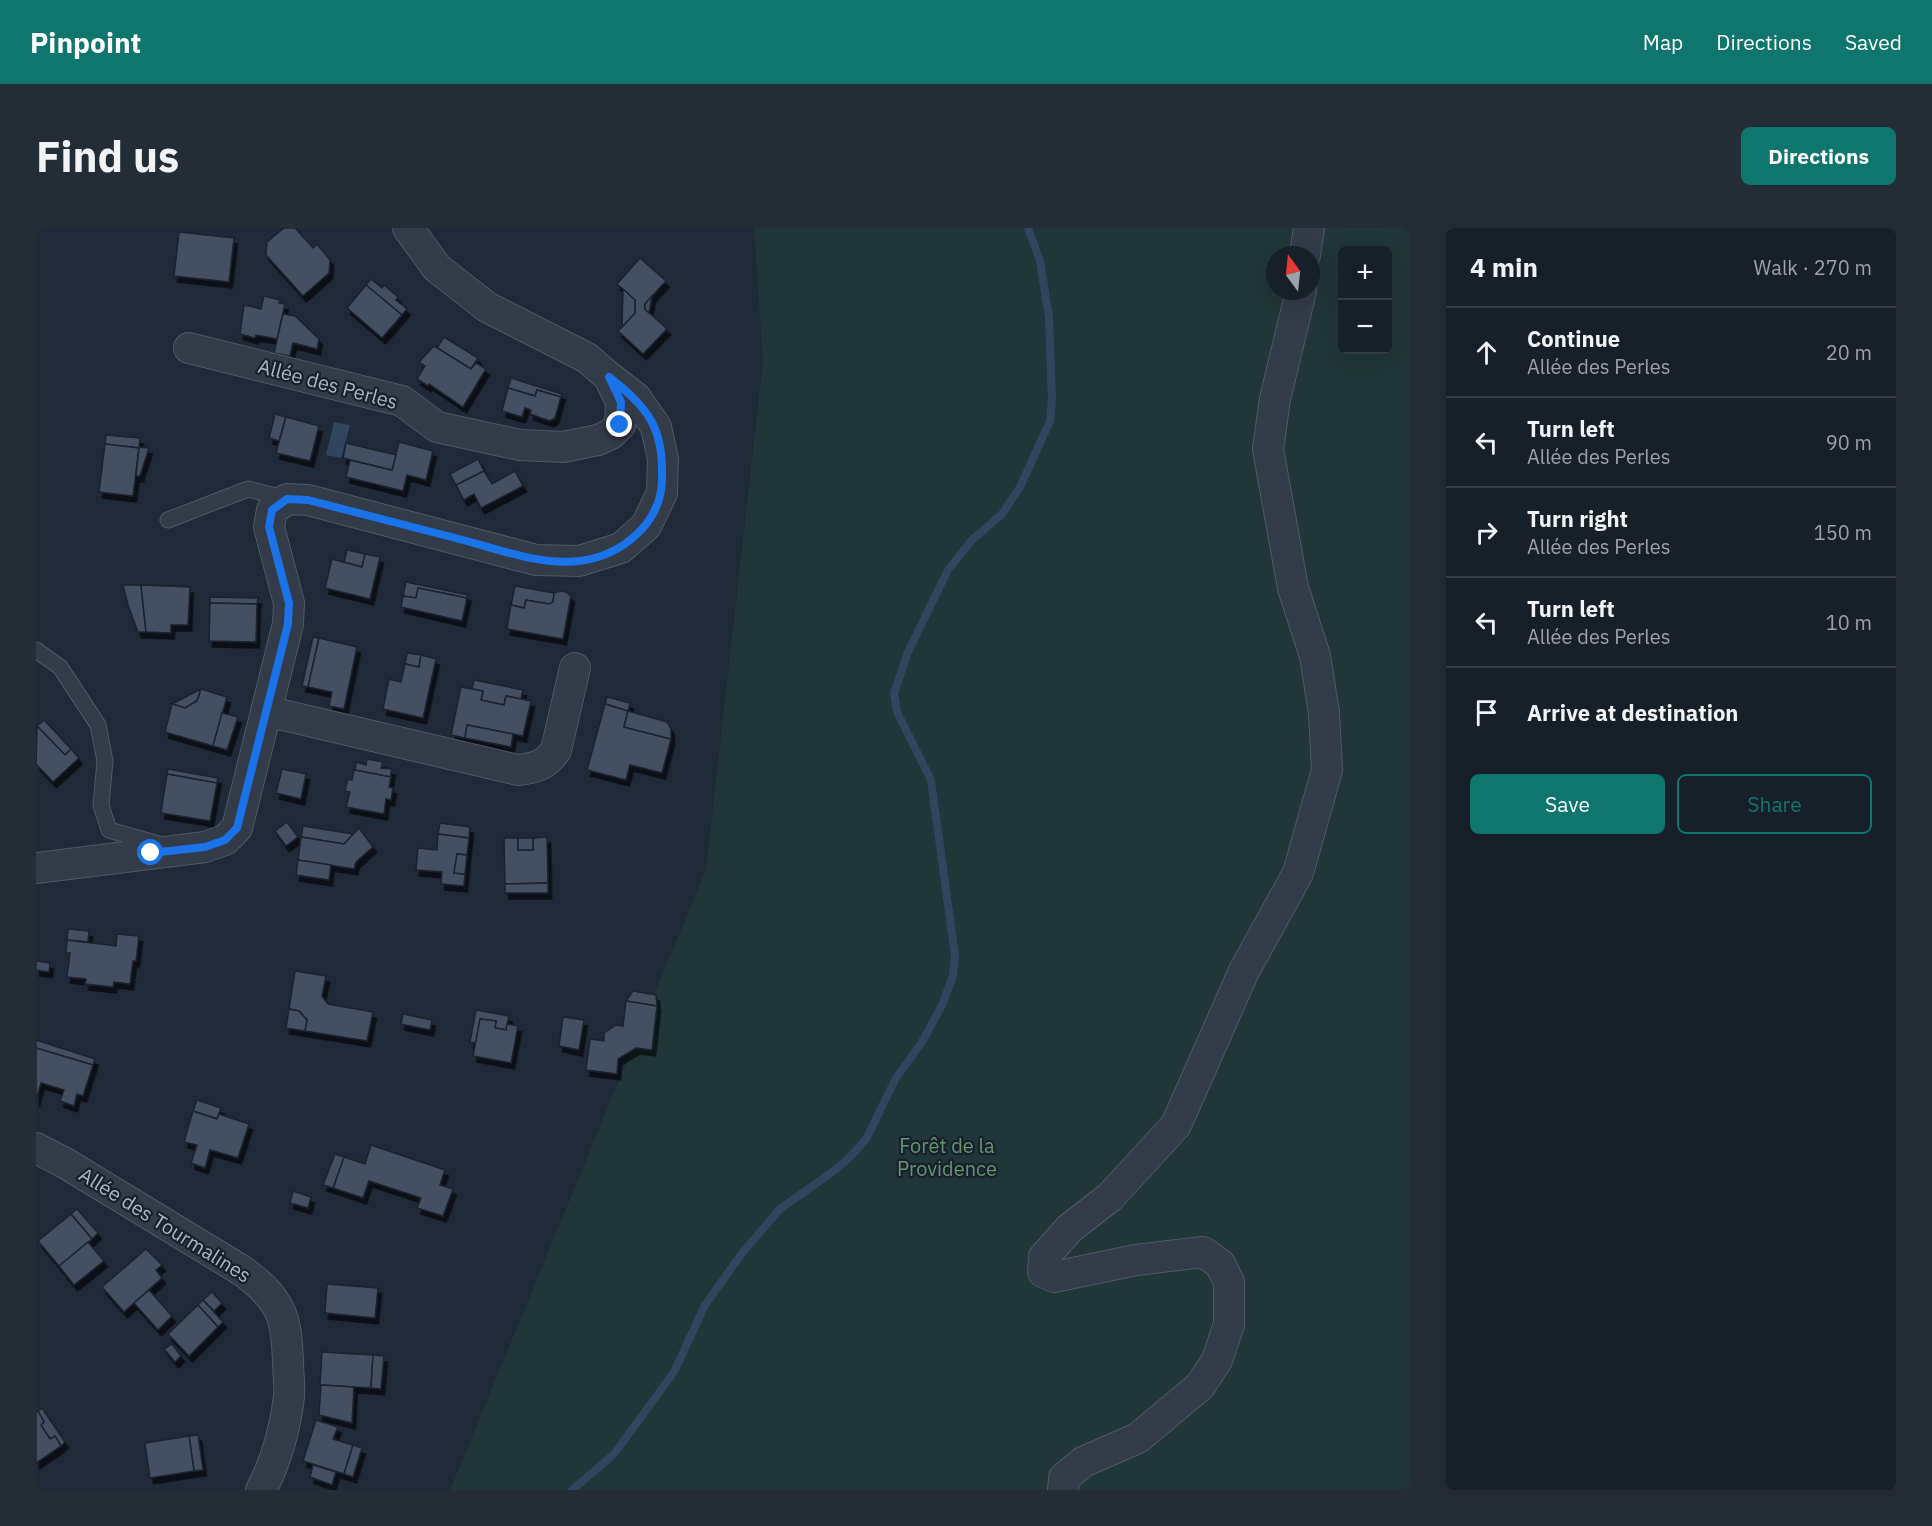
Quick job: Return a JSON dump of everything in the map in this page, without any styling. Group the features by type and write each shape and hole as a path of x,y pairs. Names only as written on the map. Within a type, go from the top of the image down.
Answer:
{"street":[{"name":"Allée des Perles","path":"287,499 308,500 536,560 579,561 621,548 646,526 662,493 663,459 656,427 636,398 587,358 487,307 437,268 408,228"},
{"path":"1306,246 1309,228"},
{"path":"1064,1484 1083,1462 1138,1438 1200,1386 1217,1360 1229,1324 1229,1282 1220,1264 1203,1252 1136,1260 1054,1277 1043,1272 1044,1257 1070,1227 1110,1197 1176,1125 1244,971 1298,873 1327,770 1324,713 1315,656 1293,588 1268,449 1275,399 1299,300"},
{"name":"Allée des Perles","path":"189,348 402,401 436,427 520,445 563,447 598,440 611,434 620,425 621,402 609,377"},
{"path":"36,868 205,847 225,840 237,828 288,624 289,603 269,527 272,510 287,499"},
{"path":"266,711 518,770 536,768 549,760 556,750 575,668"},
{"name":"Allée des Tourmalines","path":"36,1148 65,1162 241,1270 257,1281 270,1295 280,1312 286,1330 289,1395 282,1435 270,1474 261,1490"}],"lane":[{"path":"168,520 248,489 287,499"},
{"path":"36,650 60,667 98,725 105,761 101,805 109,830 178,850"}],"green space":[{"name":"Forêt de la Providence","path":"754,228 1410,228 1410,1490 450,1490 706,869 763,361"}],"water":[{"path":"334,422 350,425 341,458 326,455"}],"building":[{"path":"284,228 295,228 313,248 317,244 330,260 329,273 303,296 266,255 267,242"},
{"path":"179,232 234,238 229,282 174,276"},
{"path":"640,258 666,281 645,304 645,309 667,329 643,354 618,331 635,313 635,300 617,284"},
{"path":"371,279 382,288 384,285 398,297 396,300 407,309 402,315 366,285"},
{"path":"366,285 402,315 382,338 347,308"},
{"path":"623,289 635,300 635,313 622,327"},
{"path":"264,296 280,300 279,303 285,304 277,339 256,335 255,338 240,334 244,305 261,309"},
{"path":"652,296 649,313 645,309 645,304"},
{"path":"283,314 295,316 319,339 317,349 293,343 290,356 274,353"},
{"path":"444,337 478,358 471,369 437,348"},
{"path":"434,346 471,369 476,363 486,369 463,407 429,384 428,386 417,379 425,366 419,362"},
{"path":"511,378 562,394 561,397 537,390 535,396 508,388"},
{"path":"508,388 535,396 537,390 561,397 555,418 550,421 530,414 531,410 525,408 522,417 502,411"},
{"path":"275,414 286,417 279,441 269,438"},
{"path":"286,417 319,426 310,461 276,453"},
{"path":"106,435 140,438 139,448 105,444"},
{"path":"399,442 433,451 426,480 407,475 403,491 346,477 350,460 392,470"},
{"path":"346,443 396,455 392,470 343,458"},
{"path":"105,444 139,448 133,496 99,492"},
{"path":"139,447 149,448 140,476 136,476"},
{"path":"478,459 484,471 456,485 450,474"},
{"path":"484,471 492,484 515,471 523,486 481,508 474,494 464,500 456,485"},
{"path":"347,550 365,554 362,567 344,562"},
{"path":"365,554 380,557 370,599 325,588 332,559 362,567"},
{"path":"406,582 468,595 467,598 418,588 416,598 403,596"},
{"path":"123,585 141,585 146,632 138,632"},
{"path":"141,585 190,587 188,625 171,625 171,633 146,632"},
{"path":"515,586 554,593 553,602 549,604 526,600 524,608 511,605"},
{"path":"418,588 467,598 462,621 401,607 403,596 416,598"},
{"path":"561,591 571,596 563,639 507,629 511,605 524,608 526,600 549,604 553,602 554,593"},
{"path":"210,597 258,598 257,604 210,603"},
{"path":"210,603 257,604 256,642 209,641"},
{"path":"313,637 319,638 308,687 302,686"},
{"path":"319,638 357,647 344,709 329,706 332,692 308,687"},
{"path":"407,653 421,655 419,667 405,664"},
{"path":"421,655 436,659 423,718 383,709 389,679 401,682 405,664 419,667"},
{"path":"474,680 523,690 521,699 506,696 504,705 481,700 483,691 472,689"},
{"path":"461,687 483,691 481,700 504,705 506,696 531,701 523,736 467,725 465,738 451,735"},
{"path":"201,689 197,701 185,708 172,704"},
{"path":"201,689 227,697 213,746 165,732 172,704 185,708 197,701"},
{"path":"607,697 630,703 628,711 605,704"},
{"path":"605,704 628,711 624,727 671,739 662,773 630,765 626,780 587,770"},
{"path":"628,711 667,722 671,729 671,739 624,727"},
{"path":"222,713 238,717 227,750 213,746"},
{"path":"44,720 71,749 65,755 37,726"},
{"path":"467,725 513,734 511,747 465,738"},
{"path":"37,726 65,755 71,749 79,758 53,782 36,764"},
{"path":"367,759 383,762 381,768 392,769 390,777 355,770 356,762 366,765"},
{"path":"168,769 218,778 217,783 167,774"},
{"path":"282,769 306,774 301,799 276,793"},
{"path":"354,770 391,777 389,787 393,788 391,800 386,799 384,814 346,807 350,792 345,791 348,779 352,780"},
{"path":"167,774 217,783 210,821 161,813"},
{"path":"287,822 298,837 286,846 275,831"},
{"path":"440,823 470,827 469,838 438,834"},
{"path":"303,826 353,834 344,844 301,837"},
{"path":"359,828 373,847 356,862 354,869 298,860 301,837 344,844"},
{"path":"438,834 469,838 467,855 457,854 454,873 465,874 464,886 441,884 442,872 416,870 418,848 437,850"},
{"path":"547,837 548,883 505,884 504,838 518,838 518,850 533,850 533,838"},
{"path":"518,838 533,838 533,850 518,850"},
{"path":"457,854 467,855 465,874 454,873"},
{"path":"298,860 331,865 329,880 296,875"},
{"path":"548,883 548,893 505,893 505,884"},
{"path":"68,929 89,931 88,942 67,940"},
{"path":"117,934 139,936 130,984 114,982 113,987 85,984 86,979 67,977 70,953 66,953 67,940 116,946"},
{"path":"36,961 50,963 49,972 36,970"},
{"path":"295,971 326,976 322,996 328,1004 373,1012 367,1041 305,1031 307,1020 299,1011 289,1009"},
{"path":"633,991 656,995 657,1006 626,1001"},
{"path":"626,1001 657,1006 652,1050 636,1048 618,1059 617,1074 586,1070 590,1039 604,1041 604,1033 616,1025 623,1026"},
{"path":"289,1009 299,1011 307,1020 305,1031 286,1028"},
{"path":"476,1010 509,1016 506,1030 495,1028 496,1021 480,1019 476,1043 470,1042"},
{"path":"403,1014 432,1020 430,1030 401,1024"},
{"path":"563,1017 584,1020 579,1050 559,1046"},
{"path":"480,1019 496,1021 495,1028 506,1030 507,1024 518,1026 511,1063 473,1056"},
{"path":"36,1040 95,1059 93,1065 36,1048"},
{"path":"36,1048 93,1065 83,1096 77,1094 74,1106 60,1101 64,1090 41,1083 36,1101"},
{"path":"197,1100 221,1108 217,1119 193,1111"},
{"path":"193,1111 217,1119 219,1114 249,1124 238,1158 210,1150 205,1168 191,1163 197,1145 184,1142"},
{"path":"371,1145 445,1170 440,1185 453,1189 443,1216 417,1208 421,1198 369,1181 363,1198 333,1188 344,1157 365,1164"},
{"path":"335,1154 344,1157 333,1188 323,1185"},
{"path":"293,1191 311,1197 308,1208 290,1203"},
{"path":"77,1209 98,1233 92,1239 71,1214"},
{"path":"71,1214 92,1239 59,1266 38,1241"},
{"path":"88,1242 104,1261 74,1285 59,1266"},
{"path":"146,1249 162,1265 156,1270 162,1278 124,1312 102,1287"},
{"path":"327,1284 378,1288 375,1318 325,1313"},
{"path":"149,1290 172,1316 158,1330 134,1303"},
{"path":"212,1292 222,1303 214,1311 203,1300"},
{"path":"203,1300 223,1322 218,1327 198,1305"},
{"path":"198,1305 218,1327 189,1356 168,1334"},
{"path":"172,1344 181,1356 175,1362 164,1349"},
{"path":"322,1352 373,1355 371,1388 320,1385"},
{"path":"373,1355 384,1356 381,1389 371,1388"},
{"path":"321,1385 354,1387 352,1423 319,1415"},
{"path":"42,1408 65,1442 61,1446 55,1436 50,1439 41,1425 44,1422 38,1411"},
{"path":"38,1411 44,1422 41,1425 50,1439 55,1436 61,1446 36,1463 36,1412"},
{"path":"316,1420 338,1427 333,1439 353,1445 344,1474 303,1461"},
{"path":"198,1435 203,1470 194,1471 189,1436"},
{"path":"189,1436 194,1471 150,1478 145,1443"},
{"path":"353,1445 362,1448 353,1477 344,1474"},
{"path":"313,1465 336,1472 332,1485 310,1477"}],"waterway":[{"path":"572,1490 614,1454 674,1372 705,1305 743,1252 780,1209 831,1173 866,1139 896,1078 922,1042 942,1005 953,976 955,956 931,780 897,712 894,693 908,652 948,570 972,540 1002,514 1020,487 1050,421 1052,398 1049,317 1040,261 1028,228"}],"route":[{"path":"151,853 205,847 225,840 237,828 288,624 289,603 269,527 272,510 287,499 308,500 536,560 579,561 600,556 621,548 646,526 662,493 663,459 656,427 636,398 609,377 621,402 620,425"}]}
